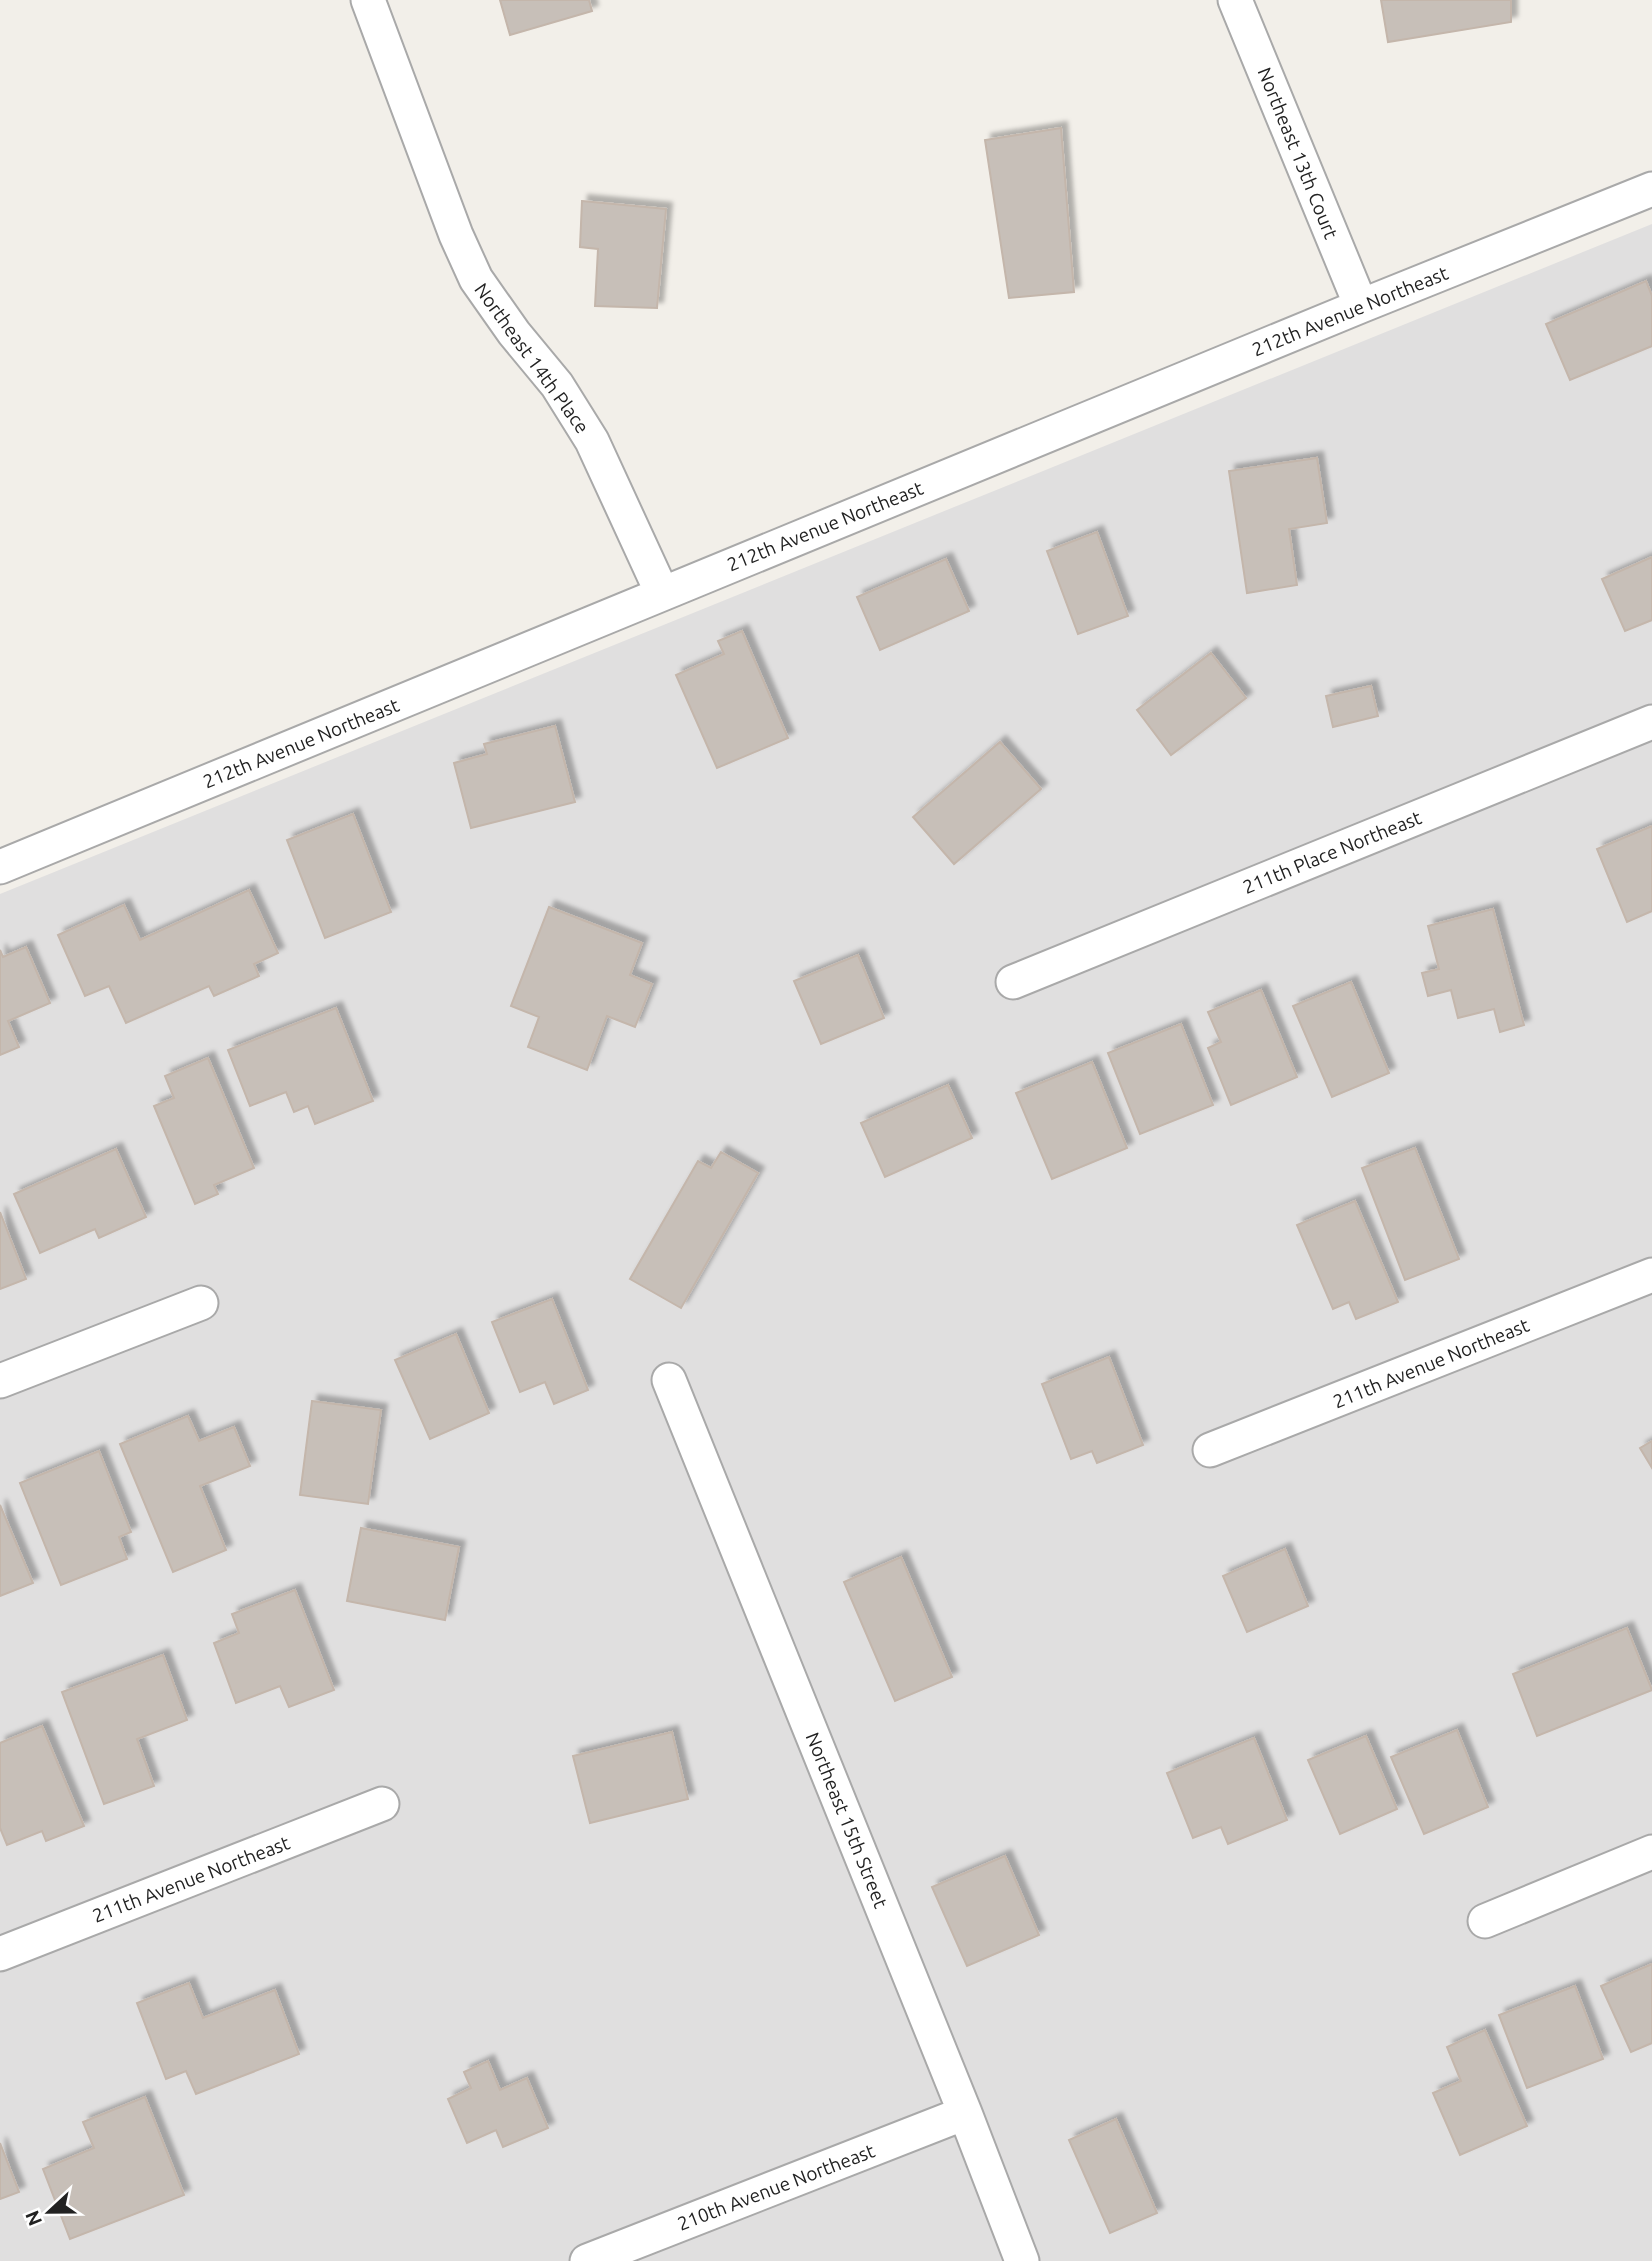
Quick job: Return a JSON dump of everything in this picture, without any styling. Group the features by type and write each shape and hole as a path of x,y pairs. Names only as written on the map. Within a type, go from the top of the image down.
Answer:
{"street":[{"name":"Northeast 14th Place","path":"368,0 456,235 476,279 514,333 556,385 592,441 662,593"},
{"name":"Northeast 13th Court","path":"1235,0 1361,306"},
{"name":"212th Avenue Northeast","path":"0,867 1361,306 1652,189"},
{"name":"211th Place Northeast","path":"1013,982 1652,722"},
{"name":"211th Avenue Northeast","path":"1210,1450 1652,1275"},
{"path":"0,1381 201,1303"},
{"name":"Northeast 15th Street","path":"669,1380 965,2113 1022,2261"},
{"name":"211th Avenue Northeast","path":"0,1954 382,1804"},
{"path":"1485,1922 1652,1852"},
{"name":"210th Avenue Northeast","path":"587,2261 965,2113"}],"shaded area":[{"path":"1652,224 1652,2261 0,2261 0,894"}],"building":[{"path":"500,0 589,0 592,11 510,35"},
{"path":"1381,0 1511,0 1511,22 1388,42"},
{"path":"1061,128 1074,292 1009,298 985,140"},
{"path":"582,201 666,209 657,308 595,306 598,249 580,247"},
{"path":"1646,281 1652,296 1652,346 1570,380 1546,324"},
{"path":"1317,458 1327,523 1289,529 1297,585 1247,593 1229,471"},
{"path":"1097,532 1128,616 1078,634 1047,551"},
{"path":"1652,557 1652,620 1625,631 1602,579"},
{"path":"946,559 969,611 880,650 857,597"},
{"path":"742,631 788,738 717,768 676,675 724,654 718,641"},
{"path":"1211,653 1246,698 1171,755 1137,710"},
{"path":"1371,686 1378,716 1333,727 1326,696"},
{"path":"555,726 575,802 471,828 454,763 487,754 484,744"},
{"path":"1000,742 1041,789 954,864 913,817"},
{"path":"353,814 391,912 325,938 287,840"},
{"path":"1652,826 1652,911 1627,922 1597,849"},
{"path":"249,890 278,953 254,964 259,976 214,996 209,986 126,1023 109,986 85,996 58,935 124,905 140,940"},
{"path":"549,907 642,943 630,975 652,984 635,1027 607,1016 587,1070 528,1047 539,1017 511,1006"},
{"path":"1493,909 1524,1025 1500,1032 1494,1009 1458,1018 1451,990 1428,996 1422,973 1439,969 1428,926"},
{"path":"26,947 50,1003 8,1021 19,1047 0,1055 0,950 3,957"},
{"path":"858,955 884,1018 821,1044 794,981"},
{"path":"1351,982 1389,1073 1332,1097 1293,1006"},
{"path":"1261,990 1297,1077 1231,1105 1208,1048 1221,1042 1208,1012"},
{"path":"336,1008 373,1101 315,1124 308,1106 294,1112 286,1092 250,1106 228,1050"},
{"path":"1181,1024 1213,1105 1140,1134 1108,1053"},
{"path":"208,1058 254,1168 214,1185 218,1194 195,1204 154,1106 174,1098 165,1076"},
{"path":"1092,1062 1127,1148 1052,1179 1016,1093"},
{"path":"948,1085 972,1138 885,1177 861,1123"},
{"path":"1415,1148 1459,1259 1405,1280 1362,1168"},
{"path":"116,1149 146,1217 99,1238 95,1229 40,1253 14,1194"},
{"path":"721,1152 758,1173 681,1308 630,1279 698,1161 711,1168"},
{"path":"1355,1201 1398,1302 1356,1319 1349,1302 1333,1309 1297,1225"},
{"path":"0,1212 26,1279 0,1289"},
{"path":"552,1299 588,1390 554,1404 545,1382 520,1392 492,1322"},
{"path":"456,1334 489,1413 430,1439 395,1360"},
{"path":"1109,1357 1143,1445 1097,1463 1092,1451 1071,1459 1042,1384"},
{"path":"312,1401 381,1410 368,1504 300,1495"},
{"path":"188,1416 199,1441 234,1427 250,1466 200,1486 226,1550 173,1572 120,1444"},
{"path":"1652,1441 1652,1468 1640,1448"},
{"path":"99,1451 131,1532 119,1537 127,1559 61,1585 20,1483"},
{"path":"0,1505 33,1583 0,1596"},
{"path":"361,1528 459,1547 445,1620 347,1601"},
{"path":"1285,1549 1308,1606 1247,1632 1223,1576"},
{"path":"901,1557 952,1677 895,1701 844,1582"},
{"path":"295,1590 334,1690 289,1707 280,1686 236,1703 214,1643 239,1633 232,1614"},
{"path":"1627,1628 1652,1690 1537,1736 1513,1674"},
{"path":"163,1655 187,1720 137,1739 154,1786 104,1804 62,1692"},
{"path":"42,1726 84,1826 46,1841 42,1831 7,1845 0,1828 0,1743"},
{"path":"1457,1730 1488,1807 1424,1834 1391,1757"},
{"path":"672,1732 688,1799 590,1823 573,1756"},
{"path":"1366,1736 1397,1809 1340,1834 1308,1760"},
{"path":"1254,1738 1287,1820 1228,1844 1221,1827 1193,1838 1167,1773"},
{"path":"1005,1856 1039,1935 967,1966 932,1887"},
{"path":"1652,1964 1652,2043 1631,2052 1601,1986"},
{"path":"189,1983 203,2018 275,1990 299,2054 196,2094 186,2071 166,2079 137,2003"},
{"path":"1575,1986 1603,2059 1527,2088 1499,2015"},
{"path":"1485,2030 1527,2126 1460,2155 1433,2093 1461,2081 1447,2047"},
{"path":"488,2061 500,2090 527,2078 548,2128 503,2147 496,2130 467,2143 448,2099 471,2088 464,2072"},
{"path":"145,2097 184,2195 70,2239 43,2169 94,2148 83,2122"},
{"path":"1116,2119 1157,2213 1110,2233 1069,2140"},
{"path":"0,2143 19,2192 0,2199"}]}
